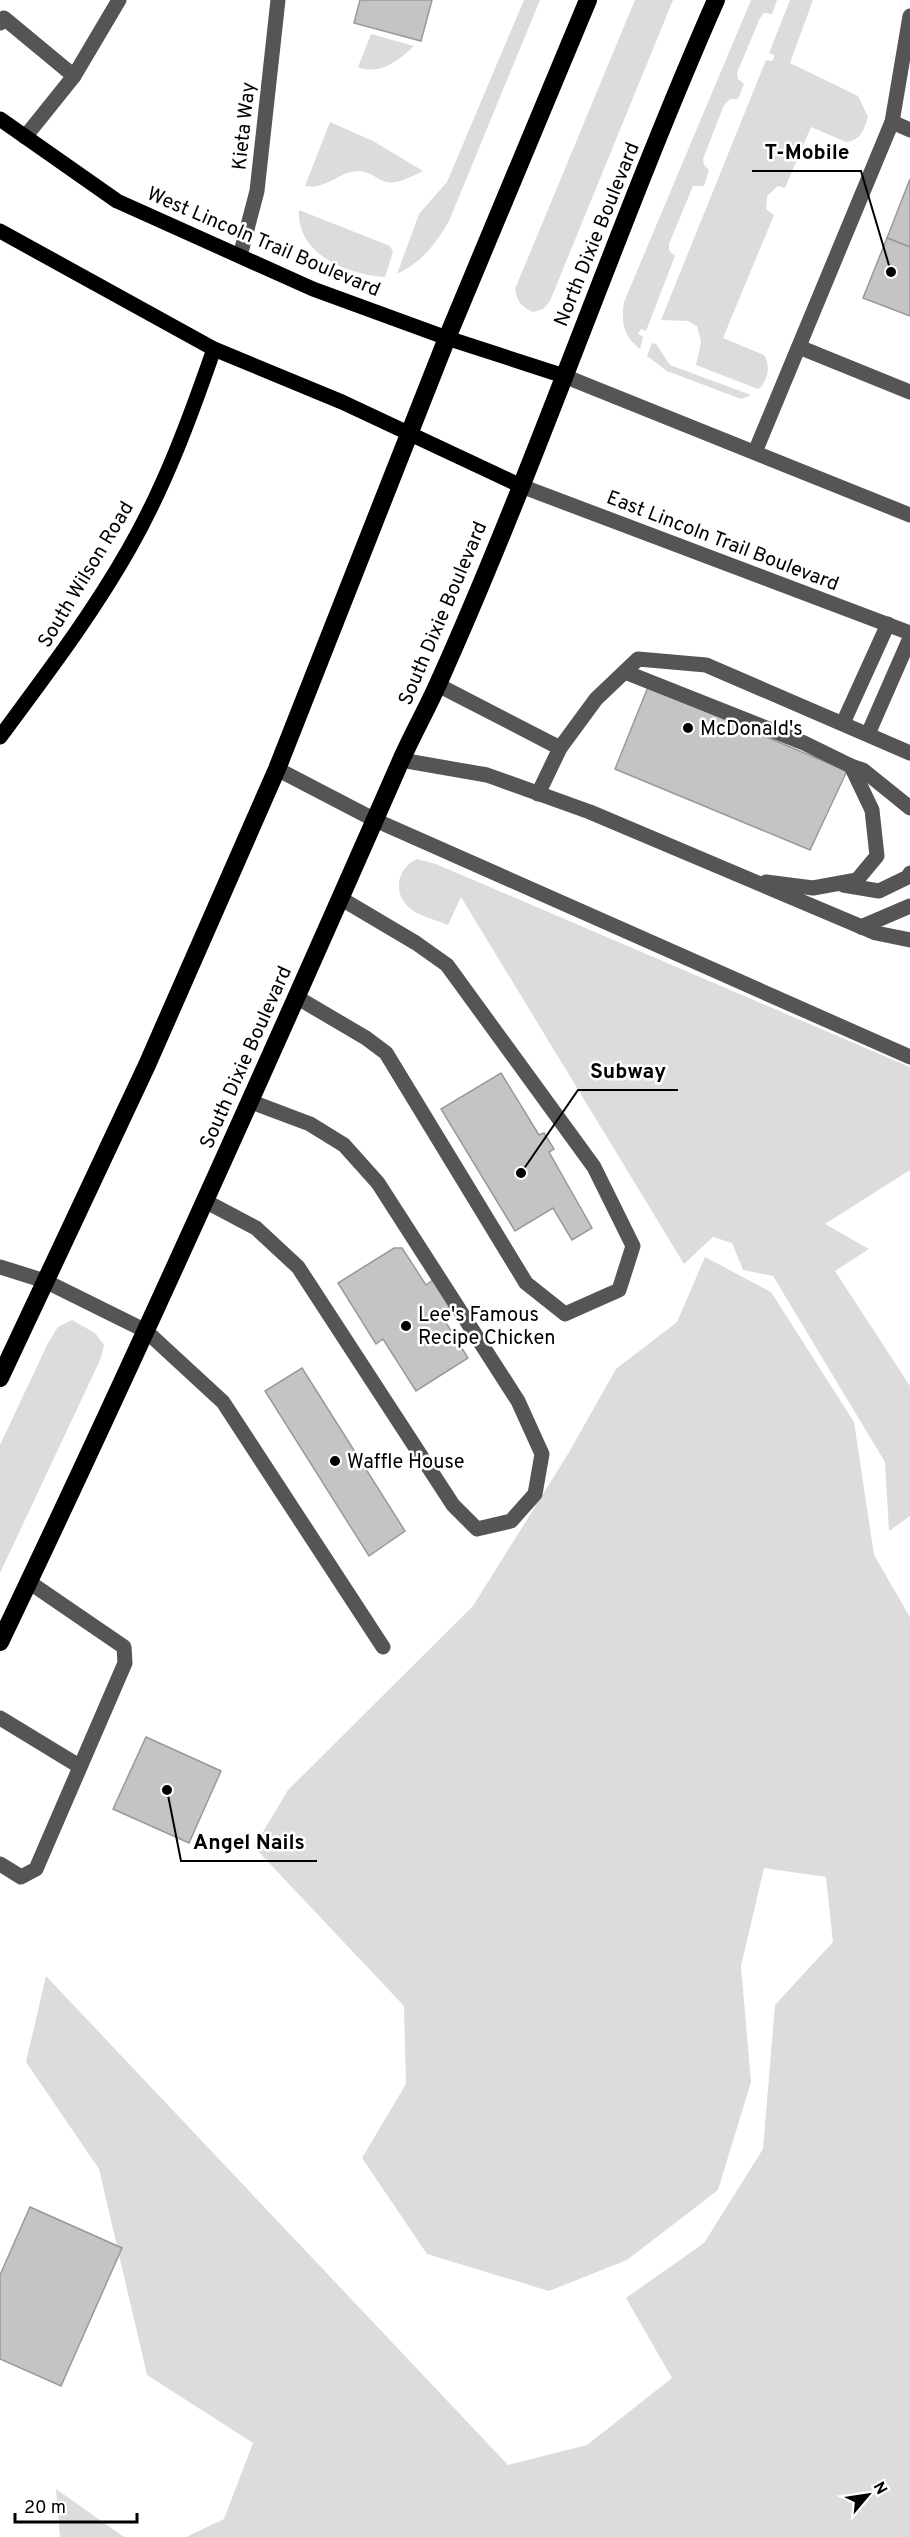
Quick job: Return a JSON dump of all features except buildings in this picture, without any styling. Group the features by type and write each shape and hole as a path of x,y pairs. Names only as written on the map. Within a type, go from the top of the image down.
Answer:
{"highway":[{"path":"0,1378 147,1065 277,770 447,338 588,0"},
{"name":"North Dixie Boulevard","path":"521,486 716,0"},
{"name":"South Dixie Boulevard","path":"0,1642 146,1331 249,1101 298,998 401,760 438,685 521,486"}],"main road":[{"name":"West Lincoln Trail Boulevard","path":"0,119 117,201 313,289 447,338 564,376"},
{"path":"0,231 214,348 342,402 521,486"},
{"name":"South Wilson Road","path":"0,737 73,639 129,550 189,423 214,348"}],"street":[{"path":"25,137 74,76 119,0"},
{"name":"Kieta Way","path":"240,256 257,191 278,0"},
{"path":"755,452 892,122 908,39 910,16"},
{"path":"0,23 4,18 74,76"},
{"path":"892,122 910,130"},
{"path":"799,347 910,392"},
{"path":"564,376 910,514"},
{"name":"East Lincoln Trail Boulevard","path":"521,486 888,624 910,636"},
{"path":"843,723 888,624"},
{"path":"868,734 910,636"},
{"path":"538,794 560,748 596,699 638,659 706,665 910,753"},
{"path":"625,672 804,743 863,770 910,808"},
{"path":"438,685 560,748"},
{"path":"889,743 910,766"},
{"path":"401,760 487,775 590,812 861,927 910,940"},
{"path":"748,880 813,888 857,880 877,856 872,810 851,766"},
{"path":"277,770 375,820 910,1057"},
{"path":"834,884 879,891 908,877 910,873"},
{"path":"298,998 366,1038 386,1053 526,1283 565,1314 619,1290 633,1246 594,1167 523,1066 447,965 416,943 340,898"},
{"path":"861,927 910,906"},
{"path":"205,1201 256,1228 298,1267 453,1505 477,1529 511,1521 535,1494 542,1454 518,1401 378,1183 344,1145 310,1124 249,1101"},
{"path":"0,1267 45,1281 146,1331 223,1402 383,1647"},
{"path":"0,1864 21,1877 36,1869 125,1664 126,1655 124,1647 29,1582"},
{"path":"0,1718 79,1766"}],"shaded area":[{"path":"524,0 540,0 449,221 427,252 414,264 397,274 419,214 447,182"},
{"path":"635,0 673,0 550,301 543,309 533,312 521,304 515,289"},
{"path":"751,0 777,0 772,14 764,13 760,18 737,73 738,79 744,84 738,99 730,99 724,105 703,159 704,165 709,170 704,186 693,186 669,244 669,250 675,256 646,331 641,329 638,334 643,337 640,349 630,339 624,328 624,302"},
{"path":"790,0 813,0 790,63 858,96 868,117 861,134 846,142 811,127 785,188 778,186 767,196 766,209 774,215 723,338 764,355 767,373 758,389 696,365 701,342 697,326 688,321 661,320 766,60 772,61 774,58 774,55 769,53"},
{"path":"371,34 414,46 389,65 381,68 358,67"},
{"path":"330,122 373,141 423,171 401,181 390,182 367,172 358,171 312,187 305,186"},
{"path":"299,210 390,246 393,252 385,277 356,272 327,260 306,239 300,226"},
{"path":"652,343 656,344 670,365 751,395 741,399 667,371 647,356"},
{"path":"417,859 436,864 910,1067 910,1170 825,1224 869,1249 835,1271 910,1386 910,1516 889,1531 885,1462 773,1276 743,1270 732,1243 713,1237 684,1264 461,897 448,925 420,915 406,904 401,897 399,883 405,869"},
{"path":"705,1257 771,1292 854,1422 874,1555 910,1617 910,2537 186,2537 224,2519 253,2443 147,2375 99,2169 26,2062 46,1976 508,2465 587,2445 672,2378 626,2298 704,2243 763,2149 775,2005 833,1942 826,1877 764,1868 741,1966 751,2082 718,2190 627,2260 549,2291 427,2254 362,2158 406,2084 404,2006 254,1847 288,1790 473,1606 568,1454 616,1369 677,1322"},
{"path":"72,1320 95,1333 104,1345 101,1358 0,1573 0,1445 48,1343 58,1327"},
{"path":"56,2489 124,2537 60,2537"}],"place":[{"name":"T-Mobile","path":"891,272"},
{"name":"McDonald's","path":"688,728"},
{"name":"Subway","path":"521,1173"},
{"name":"Lee's Famous Recipe Chicken","path":"406,1326"},
{"name":"Waffle House","path":"335,1461"},
{"name":"Angel Nails","path":"167,1790"}]}
